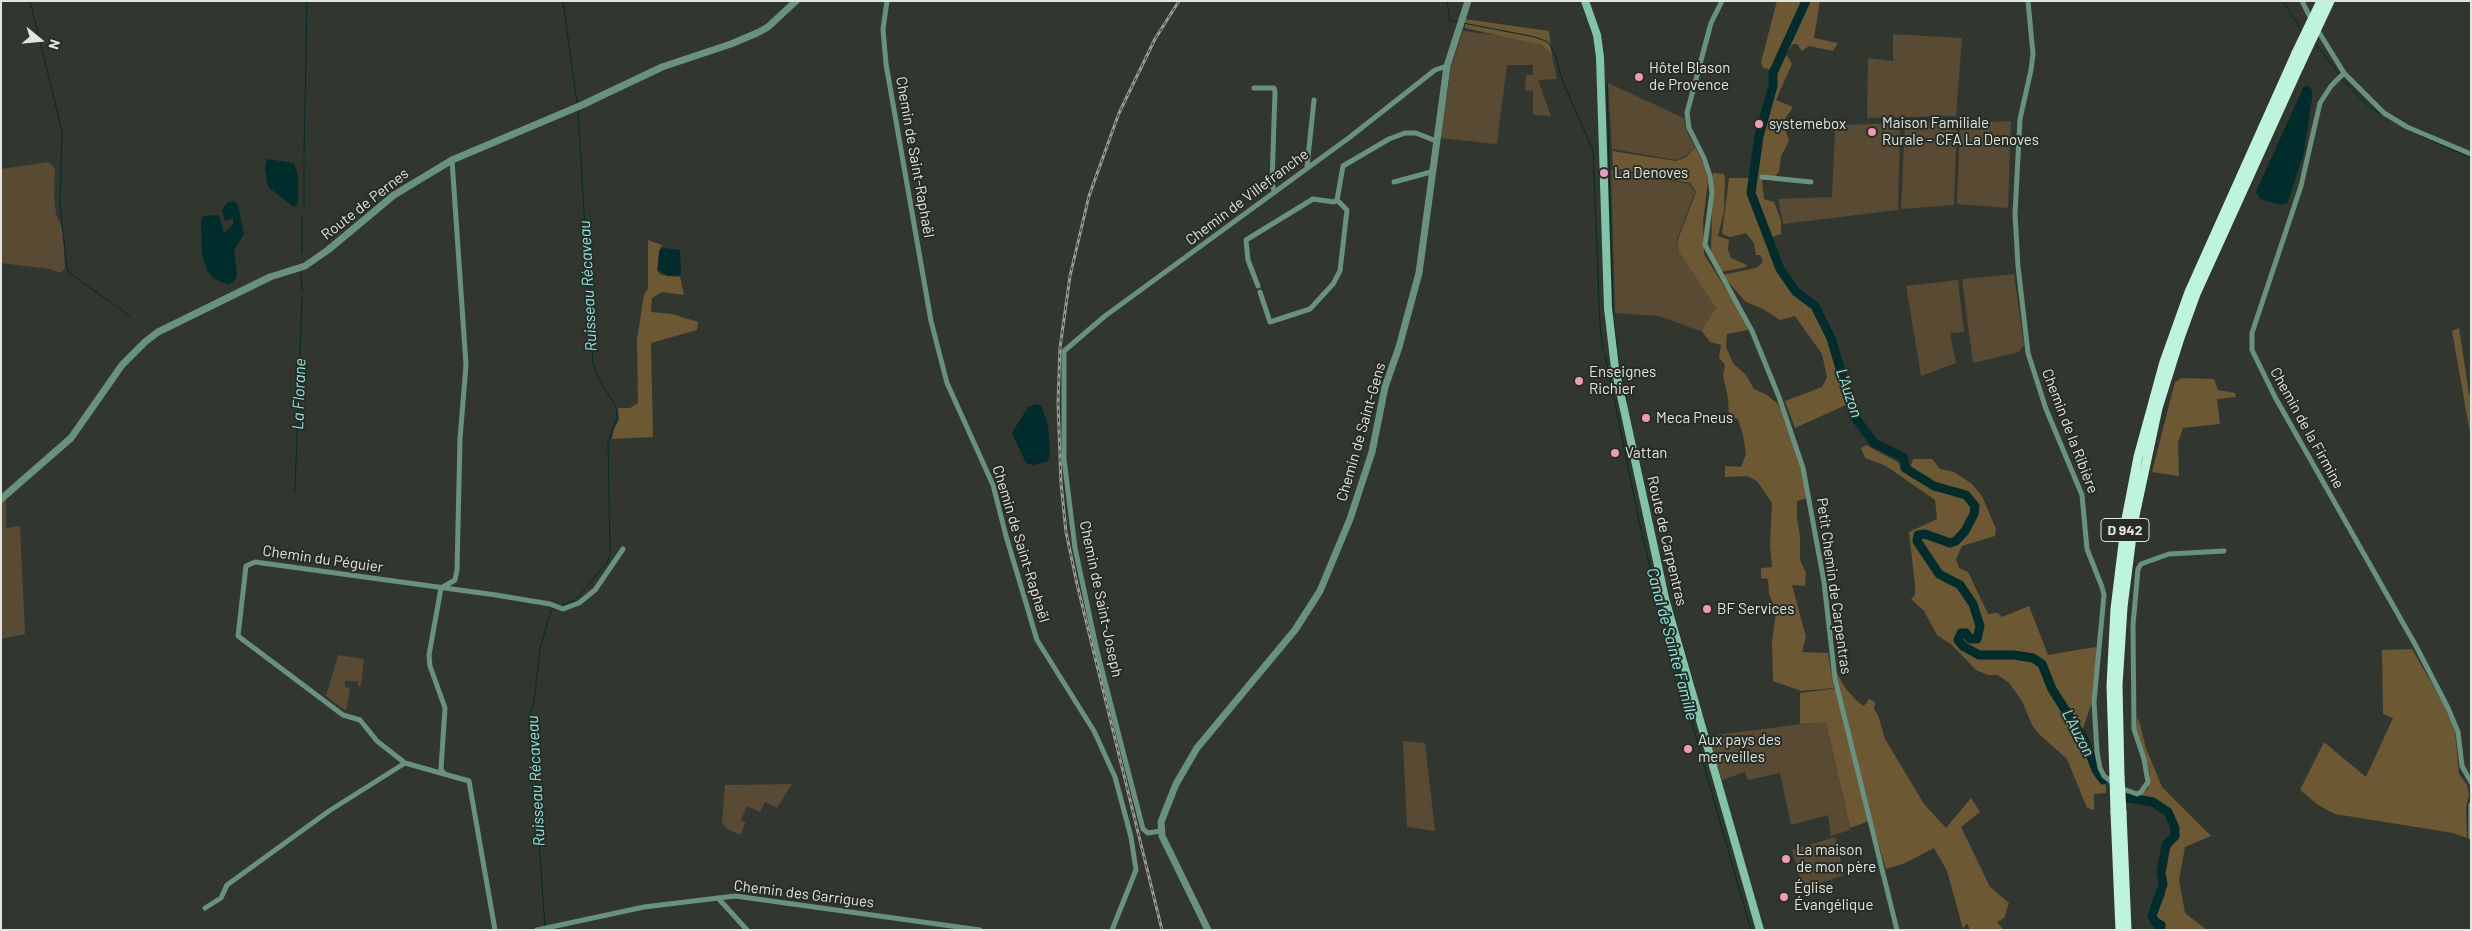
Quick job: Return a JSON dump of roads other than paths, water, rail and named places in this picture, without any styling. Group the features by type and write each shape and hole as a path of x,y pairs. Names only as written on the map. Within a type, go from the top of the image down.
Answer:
{"highway":[{"name":"D 942","path":"2127,930 2111,686 2115,609 2122,546 2138,457 2164,362 2189,292 2321,1"},
{"name":"D 942","path":"2117,777 2118,685 2123,607 2134,520 2158,408 2196,294 2330,1"},
{"name":"D 942","path":"2119,813 2120,930"}],"main road":[{"name":"Route de Carpentras","path":"1585,1 1597,35 1600,57 1608,308 1615,368 1665,598 1760,930"}],"street":[{"name":"Route de Pernes","path":"1,499 71,438 122,365 144,342 270,277 305,266 328,250 394,195 452,160 578,106 662,66 731,44 768,27 796,1"},
{"name":"Chemin de Saint-Raphaël","path":"887,1 883,29 886,64 931,320 947,383 993,485 1006,536 1038,640 1094,731 1115,777 1131,837 1136,870 1112,930"},
{"name":"Chemin de Saint-Gens","path":"1160,831 1166,808 1197,748 1295,630 1320,591 1335,558 1372,452 1385,386 1399,347 1419,273 1431,172 1447,66 1468,1"},
{"name":"Petit Chemin de Carpentras","path":"1722,1 1712,23 1687,113 1689,128 1704,158 1710,176 1712,193 1705,245 1752,331 1779,397 1803,468 1824,582 1835,679 1897,930"},
{"name":"Chemin de la Ribière","path":"2028,1 2031,17 2032,62 2020,119 2015,214 2028,353 2046,409 2082,495 2088,549 2104,595 2094,702 2100,768 2104,776 2128,792 2141,792 2148,782 2146,767 2134,729 2133,625 2138,569 2141,564 2169,554 2224,551"},
{"path":"2302,1 2330,52 2344,73 2384,113 2407,127 2471,154"},
{"name":"Chemin de Villefranche","path":"1064,351 1105,316 1350,137 1435,70 1447,66"},
{"name":"Chemin de la Firmine","path":"2344,73 2331,86 2320,103 2301,186 2252,333 2252,350 2275,397 2416,646 2448,708 2458,732 2462,766 2471,782"},
{"path":"1254,88 1274,88 1275,92 1272,183 1274,191"},
{"path":"1307,167 1314,100"},
{"path":"1338,200 1343,166 1389,139 1405,132 1416,133 1436,141"},
{"path":"444,774 441,769 445,708 430,666 429,655 441,588 455,580 457,570 460,439 466,365 452,160"},
{"path":"1394,182 1431,172"},
{"path":"1762,177 1811,182"},
{"path":"1313,199 1334,202 1338,200 1347,210 1340,271 1333,284 1310,309 1270,322 1248,260 1246,240 1313,199"},
{"name":"Chemin de Saint-Joseph","path":"1064,351 1064,459 1077,558 1096,650 1143,829 1148,833 1160,831"},
{"name":"Chemin du Péguier","path":"495,930 471,784 463,778 406,763 377,741 360,720 343,715 238,636 246,566 254,562 550,604 563,609 580,603 595,590 623,549"},
{"path":"205,908 221,898 228,885 329,812 406,763"},
{"path":"2471,805 2471,837"},
{"path":"1160,831 1208,930"},
{"name":"Chemin des Garrigues","path":"542,929 644,907 734,896 980,930"},
{"path":"718,898 747,930"}],"water":[{"path":"2307,85 2312,90 2312,98 2304,152 2288,202 2281,205 2260,199 2256,192 2303,88"},
{"path":"267,159 294,163 298,176 298,202 294,207 268,187 265,169"},
{"path":"233,201 238,205 244,234 234,250 237,274 235,280 229,284 213,278 207,270 202,255 201,221 204,216 219,215 224,233 233,224 233,218 225,221 222,210 226,204"},
{"path":"660,249 680,250 681,275 668,276 658,270"},
{"path":"1037,404 1041,406 1048,424 1050,455 1047,462 1033,465 1026,463 1012,433 1028,407"}],"waterway":[{"path":"30,1 62,131 60,205 67,269 72,275 130,316"},
{"name":"La Florane","path":"304,155 307,1"},
{"name":"Ruisseau Récaveau","path":"563,1 577,103"},
{"name":"Canal de Sainte Famille","path":"1447,1 1450,21 1459,22"},
{"name":"L'Auzon","path":"1806,1 1773,73 1773,86 1759,136 1751,193 1780,269 1796,292 1815,306 1831,338 1854,416 1874,443 1903,457 1905,468 1934,486 1966,495 1975,506 1974,514 1965,531 1956,541 1950,543 1925,534 1918,535 1917,541 1939,574 1960,585 1973,604 1980,626 1977,639 1970,639 1966,633 1961,633 1958,640 1963,646 1979,655 2014,655 2033,658 2042,664 2052,689 2085,741 2096,770 2103,780"},
{"path":"2283,1 2302,31"},
{"name":"Canal de Sainte Famille","path":"1463,23 1535,37 1548,42 1556,56 1562,80 1593,150 1600,326 1603,349"},
{"path":"2314,42 2339,74"},
{"path":"2341,78 2367,105 2383,115"},
{"path":"1607,85 1613,314"},
{"name":"Ruisseau Récaveau","path":"562,605 575,600 608,561 610,553 608,442 617,418 616,407 599,379 593,363 578,110"},
{"path":"2386,117 2406,129 2471,158"},
{"path":"304,163 304,207"},
{"path":"302,216 302,253"},
{"name":"La Florane","path":"301,273 302,291"},
{"name":"La Florane","path":"295,490 302,297"},
{"path":"1614,321 1617,350"},
{"name":"Canal de Sainte Famille","path":"1605,355 1640,525 1664,625 1751,930"},
{"path":"1617,355 1627,402"},
{"path":"1639,459 1647,498"},
{"path":"1666,587 1695,688"},
{"name":"Ruisseau Récaveau","path":"545,927 530,713 534,702 540,648 551,611 554,608"},
{"name":"L'Auzon","path":"2129,798 2153,802 2168,812 2175,828 2175,836 2166,845 2161,873 2163,884 2152,916 2155,922 2161,925 2159,930"}],"railway":[{"path":"1162,930 1066,532 1061,483 1058,403 1060,348 1070,276 1089,196 1119,113 1155,39 1179,1"}],"place":[{"name":"Hôtel Blason de Provence","path":"1639,77"},
{"name":"systemebox","path":"1759,124"},
{"name":"Maison Familiale Rurale - CFA La Denoves","path":"1872,132"},
{"name":"La Denoves","path":"1604,173"},
{"name":"Enseignes Richier","path":"1579,381"},
{"name":"Meca Pneus","path":"1646,418"},
{"name":"Vattan","path":"1615,453"},
{"name":"BF Services","path":"1707,609"},
{"name":"Aux pays des merveilles","path":"1688,749"},
{"name":"La maison de mon père","path":"1786,859"},
{"name":"Église Évangélique","path":"1784,897"}]}
